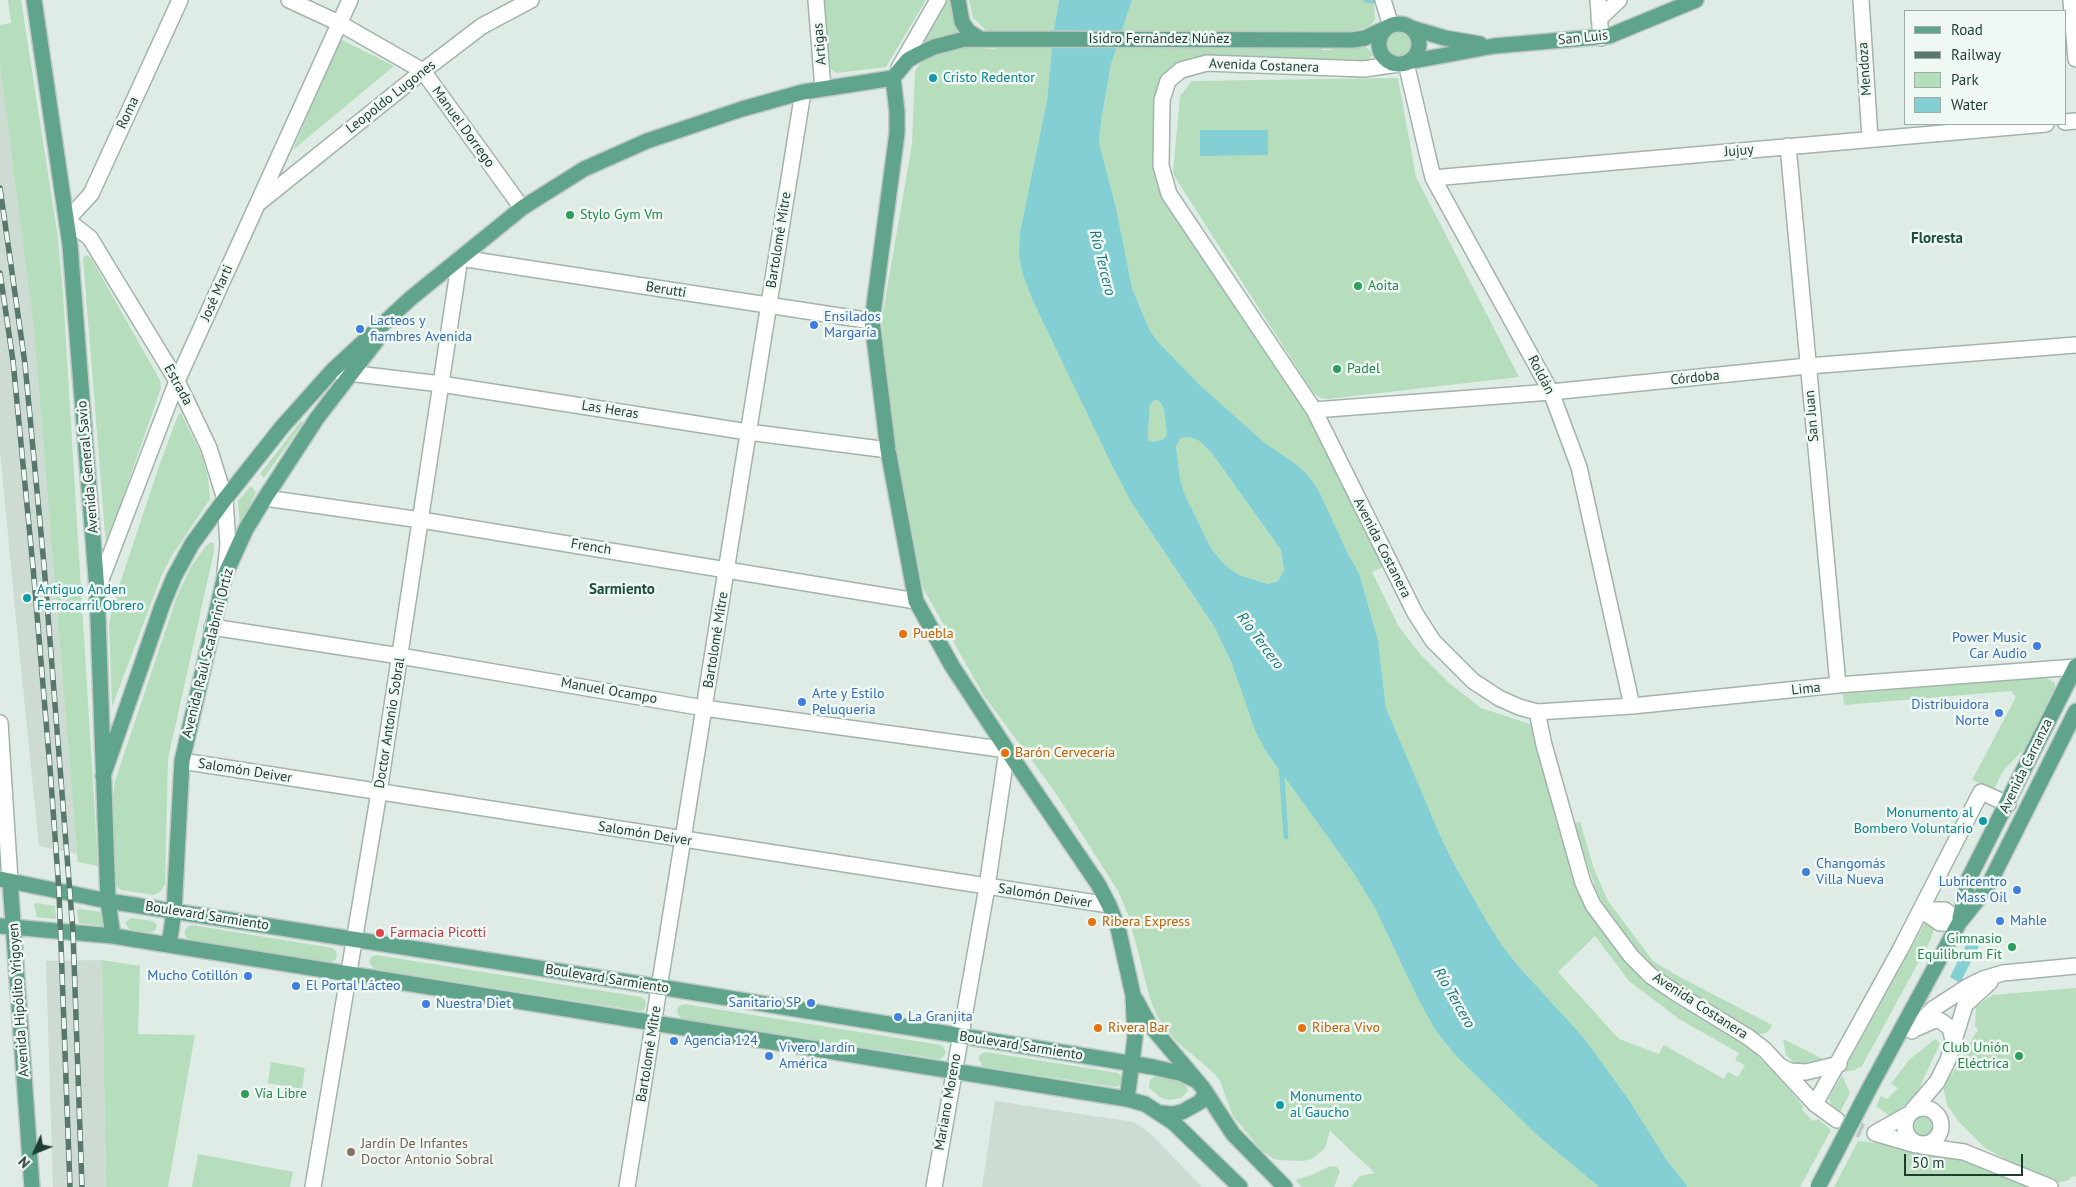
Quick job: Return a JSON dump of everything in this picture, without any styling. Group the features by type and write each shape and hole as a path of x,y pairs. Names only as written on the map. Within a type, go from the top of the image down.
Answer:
{"main road":[{"name":"Avenida General Savio","path":"34,0 67,220 97,590 108,901 113,936"},
{"path":"958,0 962,22 968,31 979,38"},
{"name":"San Luis","path":"1399,61 1494,46 1601,38 1622,32 1696,0"},
{"name":"San Luis","path":"1390,26 1400,24 1455,40 1494,46"},
{"path":"1353,40 1365,38 1390,26"},
{"path":"1390,26 1381,35 1379,41 1380,51 1399,61 1415,57 1419,46 1417,35 1411,28"},
{"path":"979,38 950,42 927,50 908,60 893,78 897,112 897,133 872,321 888,450 916,601 952,666 1098,884 1118,928 1133,994 1134,1038 1127,1099"},
{"name":"Isidro Fernández Núñez","path":"979,38 1353,40"},
{"path":"1353,40 1368,43 1399,61"},
{"name":"Avenida Raúl Scalabrini Ortiz","path":"103,776 174,577 192,544 282,427 332,370 411,298 522,208 584,170 647,141 742,109 803,92 893,78"},
{"name":"Avenida Raúl Scalabrini Ortiz","path":"169,945 174,911 182,761 225,575 246,529 264,498 317,418 350,373 411,298"},
{"name":"Avenida Carranza","path":"1959,923 1970,878 2076,667"},
{"name":"Avenida Carranza","path":"1818,1187 1959,923 1987,888 2076,711"},
{"name":"Boulevard Sarmiento","path":"5,880 108,901 660,987 1168,1070 1197,1081"},
{"name":"Avenida Hipólito Yrigoyen","path":"5,880 7,926 32,1187"},
{"path":"7,926 113,936 1127,1099 1145,1104 1174,1123 1240,1187"},
{"path":"1133,994 1148,1024 1197,1081 1233,1134 1285,1187"},
{"path":"1161,1113 1172,1114 1182,1112 1200,1102 1206,1094"}],"street":[{"name":"Roma","path":"67,220 91,194 180,0"},
{"name":"Manuel Dorrego","path":"289,0 339,23 423,72 522,208"},
{"name":"José Marti","path":"97,590 177,381 350,0"},
{"name":"Artigas","path":"816,0 823,89"},
{"path":"893,78 938,0"},
{"path":"1383,0 1390,26"},
{"path":"1598,0 1601,38"},
{"path":"1600,19 1618,0"},
{"name":"Mendoza","path":"1861,0 1870,138"},
{"path":"2071,0 2076,59"},
{"name":"Leopoldo Lugones","path":"258,203 482,26 523,2"},
{"name":"Roldán","path":"1399,61 1433,178 1551,392 1579,467 1632,706"},
{"name":"Avenida Costanera","path":"1399,61 1364,69 1198,64 1189,66 1174,75 1168,81 1164,91 1161,114 1160,155 1164,181 1170,194 1314,410 1415,613 1434,641 1473,681 1499,698 1519,707 1537,712 1544,745 1578,865 1593,905 1631,956 1650,976 1748,1037 1765,1050 1815,1104 1837,1120"},
{"name":"Bartolomé Mitre","path":"627,1187 803,92"},
{"name":"Jujuy","path":"1433,178 2033,125"},
{"name":"San Juan","path":"1788,146 1838,686"},
{"name":"Estrada","path":"67,220 90,238 177,381 209,448 225,499 228,545 225,575"},
{"name":"Berutti","path":"460,258 872,321"},
{"name":"Doctor Antonio Sobral","path":"313,1187 379,792 460,258"},
{"name":"Córdoba","path":"1314,410 1551,392 1808,366 2076,345"},
{"name":"Las Heras","path":"332,370 440,384 748,432 888,450"},
{"name":"French","path":"264,498 421,520 916,601"},
{"name":"Manuel Ocampo","path":"212,627 400,656 704,708 1007,750"},
{"name":"Lima","path":"1537,712 1632,706 1838,686 2076,667"},
{"name":"Avenida Hipólito Yrigoyen","path":"0,723 5,880"},
{"name":"Mariano Moreno","path":"934,1187 987,887 1007,750"},
{"name":"Salomón Deiver","path":"182,761 1109,905"},
{"path":"1815,1104 1921,910 1981,792 2008,804"},
{"path":"1921,910 1940,923 1959,923"},
{"path":"1891,1049 1912,1031 1927,1014 1967,987 1983,979 2003,973 2076,966"},
{"path":"1919,1145 1904,1132 1910,1113 1937,1082 1954,1044 1965,1005 1983,987 2003,973"},
{"path":"1912,1031 1925,1023 1935,1020 1941,1021 1950,1028 1954,1044"},
{"path":"1779,1066 1790,1071 1806,1072 1838,1064"},
{"path":"1937,1082 1935,1105 1940,1120 1952,1139 1964,1152"},
{"path":"1940,1120 1926,1108 1868,1132 1919,1145 1964,1152 2050,1187"},
{"path":"1919,1145 1937,1140 1940,1120"}],"shaded area":[{"path":"0,67 34,330 77,854 39,846 15,609 0,451"},
{"path":"102,960 106,1187 53,1187 46,961"},
{"path":"995,1101 1133,1122 1149,1132 1202,1187 982,1187"}],"green space":[{"path":"8,0 21,0 58,238 98,866 78,862 77,854 34,330 0,67 0,25 11,23"},
{"path":"822,0 926,0 886,67 837,73 827,65"},
{"path":"947,0 952,0 952,14 964,33 925,43 924,40"},
{"path":"969,0 1059,0 1053,34 995,34 995,31 987,31 973,18"},
{"path":"1132,0 1374,0 1375,20 1369,27 1332,36 1332,32 1322,32 1322,50 1332,50 1332,43 1365,47 1370,50 1372,55 1367,63 1172,70 1156,167 1308,413 1385,566 1372,572 1399,627 1421,655 1448,682 1481,708 1530,724 1573,876 1589,913 1622,957 1644,980 1670,1000 1749,1048 1774,1072 1803,1106 1802,1110 1813,1121 1818,1119 1831,1130 1800,1187 1688,1187 1668,1162 1584,1038 1521,969 1503,947 1486,920 1439,833 1386,708 1378,640 1359,573 1347,553 1319,491 1308,475 1296,464 1265,443 1202,387 1160,344 1150,331 1132,288 1117,212 1099,142 1111,64","holes":["1595,936 1629,981 1679,1019 1739,1053 1735,1060 1745,1065 1738,1077 1728,1072 1724,1079 1664,1045 1659,1054 1619,1039 1558,972"]},
{"path":"1399,31 1408,35 1412,44 1408,53 1399,57 1390,53 1386,44 1390,35"},
{"path":"340,39 394,66 293,150"},
{"path":"977,45 987,49 995,49 1000,45 1053,45 1047,100 1020,232 1023,275 1032,299 1131,502 1215,628 1232,664 1267,753 1353,872 1376,910 1419,1001 1436,1031 1455,1055 1538,1136 1599,1187 1351,1187 1360,1176 1375,1173 1330,1131 1325,1148 1312,1159 1303,1161 1278,1160 1261,1150 1233,1116 1220,1081 1215,1074 1175,1040 1158,1018 1150,999 1129,917 1118,891 1055,792 984,696 923,588 897,453 883,347 882,318 912,144 915,71 921,63 936,55"},
{"name":"Aoita","path":"1398,78 1416,177 1519,377 1328,399 1321,398 1310,388 1173,173 1180,96 1192,81"},
{"path":"86,255 91,258 160,380 161,388 106,546 83,258"},
{"path":"1154,400 1160,401 1164,410 1167,435 1164,439 1154,442 1148,440 1148,432 1150,405"},
{"path":"181,413 202,456 208,478 210,499 171,557 161,577 112,707 109,625 113,604 158,469 178,415"},
{"path":"301,421 303,423 264,478 260,474"},
{"path":"1189,437 1198,440 1211,452 1281,550 1284,570 1278,581 1269,584 1239,575 1224,564 1212,550 1185,495 1180,479 1176,446 1181,438"},
{"path":"251,486 256,492 240,528 238,501"},
{"path":"211,542 214,544 214,551 168,759 165,884 161,891 154,895 121,890 115,885 114,876 113,798 115,781 177,596 192,565"},
{"path":"2045,677 2055,683 2055,693 2025,748 2003,771 1994,789 1972,780 2016,697 2011,691 1844,705 1843,694"},
{"path":"1580,822 1594,869 1608,901 1653,961 1772,1025 1766,1033 1759,1034 1741,1025 1664,978 1643,960 1603,905 1595,887 1574,823"},
{"path":"36,903 55,906 56,919 37,917 34,905"},
{"path":"79,909 101,912 103,926 79,923 77,911"},
{"path":"131,918 153,921 157,925 156,929 151,933 130,930 125,923"},
{"path":"1925,923 1934,930 1930,941 1861,1068 1858,1067 1856,1070 1843,1072"},
{"path":"192,925 332,948 336,951 337,956 335,960 330,962 190,940 184,932 187,927"},
{"path":"376,955 641,997 645,1000 646,1005 644,1010 640,1011 374,969 369,962 371,957"},
{"path":"102,960 140,966 138,1034 195,1035 168,1187 106,1187"},
{"name":"Club Unión Eléctrica","path":"2076,988 2076,1177 2072,1176 2069,1180 2056,1183 2018,1166 1985,1148 1959,1122 1947,1105 1943,1086 1978,1029 1975,1027 1976,1007 1992,995"},
{"path":"684,1004 941,1045 946,1053 939,1059 682,1019 678,1015 677,1010 679,1006"},
{"path":"1783,1039 1829,1062 1825,1064 1797,1065 1786,1055"},
{"path":"1935,1039 1940,1043 1919,1089 1910,1101 1890,1116 1876,1106 1881,1096 1887,1099 1898,1088 1891,1084 1909,1060"},
{"path":"986,1052 1118,1073 1123,1078 1122,1083 1116,1087 983,1067 978,1058"},
{"path":"271,1062 305,1068 302,1089 268,1083"},
{"path":"1842,1075 1850,1093 1840,1112 1830,1103 1829,1098"},
{"path":"1154,1077 1177,1079 1185,1083 1188,1091 1181,1098 1170,1100 1161,1098 1149,1088 1150,1080"},
{"path":"1923,1112 1933,1116 1937,1126 1933,1136 1923,1140 1913,1136 1909,1126 1913,1116"},
{"path":"1858,1141 1895,1145 1966,1162 2027,1187 1834,1187"},
{"path":"198,1154 293,1172 290,1187 192,1187"},
{"path":"1330,1166 1337,1167 1340,1171 1334,1187 1302,1187 1295,1180 1312,1175"}],"water":[{"name":"Río Tercero","path":"1059,0 1132,0 1111,64 1099,142 1117,212 1132,288 1150,331 1160,344 1202,387 1265,443 1296,464 1308,475 1319,491 1347,552 1359,573 1378,640 1386,708 1453,862 1503,947 1584,1038 1628,1099 1668,1162 1688,1187 1599,1187 1538,1136 1455,1055 1436,1031 1419,1001 1376,910 1353,872 1267,753 1255,730 1232,664 1215,628 1131,502 1032,299 1023,275 1019,255 1020,232 1047,100 1054,29","holes":["1154,400 1160,401 1164,410 1167,435 1164,439 1154,442 1148,440 1150,405","1189,437 1198,440 1211,452 1281,550 1284,570 1278,581 1268,584 1239,575 1224,564 1212,550 1185,495 1180,479 1176,446 1181,438"]},
{"path":"1200,130 1268,130 1268,155 1200,156"},
{"path":"1968,941 1979,946 1960,983 1950,977"}],"waterway":[{"path":"1366,0 1375,1"},
{"path":"1281,765 1286,837"}],"tunnel":[{"path":"1838,1120 1862,1131"}],"railway":[{"path":"0,188 25,364 44,565 73,932 82,1187"},
{"path":"0,273 13,361 50,768 59,891 70,1187"}],"place":[{"name":"Cristo Redentor","path":"933,78"},
{"name":"Stylo Gym Vm","path":"570,215"},
{"name":"Aoita","path":"1358,286"},
{"name":"Ensilados Margaría","path":"814,325"},
{"name":"Lacteos y fiambres Avenida","path":"360,329"},
{"name":"Padel","path":"1337,369"},
{"name":"Antiguo Anden Ferrocarril Obrero","path":"27,598"},
{"name":"Puebla","path":"903,634"},
{"name":"Power Music Car Audio","path":"2037,646"},
{"name":"Arte y Estilo Peluqueria","path":"802,702"},
{"name":"Distribuidora Norte","path":"1999,713"},
{"name":"Barón Cervecería","path":"1005,753"},
{"name":"Monumento al Bombero Voluntario","path":"1983,821"},
{"name":"Changomás Villa Nueva","path":"1806,872"},
{"name":"Lubricentro Mass Oil","path":"2017,890"},
{"name":"Mahle","path":"2000,921"},
{"name":"Ribera Express","path":"1092,922"},
{"name":"Farmacia Picotti","path":"380,933"},
{"name":"Gimnasio Equilibrum Fit","path":"2012,947"},
{"name":"Mucho Cotillón","path":"248,976"},
{"name":"El Portal Lácteo","path":"296,986"},
{"name":"Sanitario SP","path":"811,1003"},
{"name":"Nuestra Diet","path":"426,1004"},
{"name":"La Granjita","path":"898,1017"},
{"name":"Rivera Bar","path":"1098,1028"},
{"name":"Ribera Vivo","path":"1302,1028"},
{"name":"Agencia 124","path":"674,1041"},
{"name":"Vivero Jardín América","path":"769,1056"},
{"name":"Club Unión Eléctrica","path":"2019,1056"},
{"name":"Vía Libre","path":"245,1094"},
{"name":"Monumento al Gaucho","path":"1280,1105"},
{"name":"Jardín De Infantes Doctor Antonio Sobral","path":"351,1152"}],"district":[{"name":"Floresta","path":"1937,239"},
{"name":"Sarmiento","path":"622,590"}]}
